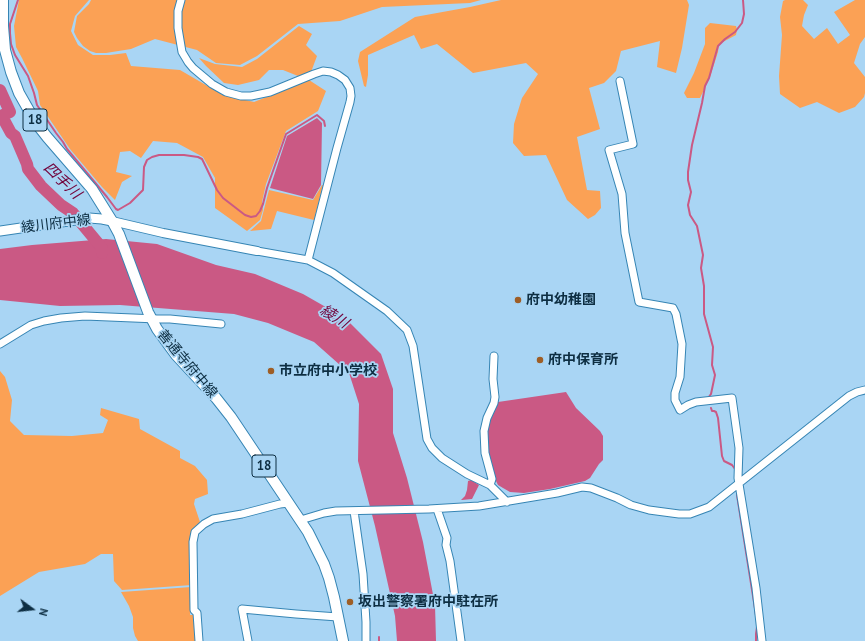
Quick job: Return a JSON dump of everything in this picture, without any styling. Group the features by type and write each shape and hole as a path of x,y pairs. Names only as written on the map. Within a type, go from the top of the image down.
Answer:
{"main road":[{"name":"善通寺府中線","path":"3,0 5,50 19,93 36,123 92,190 112,221 119,234 150,315 157,329 176,355 216,398 231,417 311,538 329,578 343,641"},
{"name":"綾川府中線","path":"0,231 82,219 102,219 112,221"}],"street":[{"path":"181,0 178,11 178,28 182,52 193,68 212,84 226,92 241,96 251,96 270,92 323,71 338,75 345,80 350,88 350,102 308,260"},
{"path":"620,81 633,144 609,150 622,194 625,233 639,302 674,308 682,344 680,376 675,393 675,400 680,410 696,402 732,398 739,448 738,478 756,588 762,641"},
{"path":"112,221 163,233 308,260 333,273 387,311 407,330 413,346 427,439 432,448 442,458 467,474 490,485 507,502"},
{"path":"0,344 31,326 44,321 61,318 150,315 170,319 221,324"},
{"path":"490,485 492,479 484,453 484,431 495,397 493,379 494,356"},
{"path":"301,522 304,519 336,511 433,509 479,506 582,487 591,488 617,498 631,506 649,510 690,514 709,507 849,396 865,390"},
{"path":"198,641 198,613 194,610 193,542 195,532 204,524 213,519 242,514 280,504 288,504"},
{"path":"433,509 447,538 446,545 450,561 462,641"},
{"path":"356,511 363,574 366,641"},
{"path":"248,641 242,609 338,617"}],"shaded area":[{"path":"19,0 89,0 75,16 71,31 78,45 93,55 126,53 131,66 180,70 223,95 254,102 309,80 326,91 318,111 286,131 266,184 262,202 263,210 260,220 247,231 215,208 215,178 203,157 177,143 153,141 141,158 130,151 120,152 116,172 132,176 122,182 115,200 70,149 40,105 38,91 16,47 14,26"},
{"path":"91,0 481,0 470,3 382,7 340,21 298,24 257,56 240,65 216,63 197,50 155,39 131,49 106,53 96,53 90,51 83,46 74,32 77,16"},
{"path":"501,0 687,0 689,5 676,73 657,67 660,41 621,51 616,71 604,83 589,88 600,129 577,137 587,190 600,191 601,208 595,215 588,219 567,200 546,155 524,156 513,143 514,124 522,98 538,74 526,63 473,73 437,44 421,49 414,35 368,55 368,75 366,87 364,86 358,61 360,52 415,17"},
{"path":"803,0 808,5 802,26 814,39 827,28 838,44 850,35 834,12 855,0 865,0 865,37 860,44 854,63 865,77 865,93 864,97 855,107 839,113 817,102 800,108 780,94 779,76 782,35 780,17 783,1"},
{"path":"710,23 736,26 736,35 719,44 710,77 700,98 687,98 684,93 694,73 705,44 705,28"},
{"path":"299,26 312,34 306,45 317,56 311,72 298,76 283,70 269,70 259,80 238,85 224,83 199,58 215,64 242,67 257,59"},
{"path":"322,185 314,220 277,211 271,229 250,231 261,221 269,190 313,200"},
{"path":"0,371 5,377 12,400 10,421 24,435 72,436 103,433 108,420 100,415 101,408 139,419 140,429 180,451 180,458 195,466 207,480 208,494 195,499 194,504 200,522 192,531 192,585 122,590 114,581 113,554 101,554 85,564 39,572 0,596"},
{"path":"191,587 190,615 194,615 196,641 138,641 133,628 133,617 121,592"}],"water":[{"path":"317,118 322,123 321,185 313,199 270,188 287,136"},
{"name":"綾川","path":"106,239 157,244 216,265 255,274 303,294 345,318 381,354 393,389 393,433 407,478 423,542 435,605 436,641 397,641 395,616 375,526 358,461 359,404 349,373 314,342 268,323 234,314 120,305 60,306 0,300 0,249"},
{"path":"566,392 576,408 600,431 603,436 603,460 590,478 585,481 550,489 524,493 510,492 498,485 486,446 488,426 498,402"},
{"path":"471,480 479,485 472,499 461,500 465,496 468,481"}],"waterway":[{"path":"18,0 10,24 11,44 15,55 28,76 37,105 67,149 118,210 130,203 143,190 144,167 147,160 159,155 184,155 202,159 217,190 223,198 245,215 251,217 256,216 263,204 286,134 317,115 324,121 325,126"},
{"path":"708,398 711,394 715,375 712,365 713,347 704,314 704,286 701,268 703,255 697,226 690,215 688,205 691,192 688,172 692,145 705,86 709,78 718,46 735,32 742,23 744,14 743,0"},
{"name":"四手川","path":"0,90 10,112 3,115 3,118 11,133 15,136 28,169 41,186 61,205 73,213 102,248 102,253"},
{"path":"711,408 712,411 716,412 718,418 722,456 724,461 732,465 735,469"},
{"path":"737,495 756,615"},
{"path":"756,641 757,627"}],"place":[{"name":"府中幼稚園","path":"518,300"},
{"name":"府中保育所","path":"540,360"},
{"name":"市立府中小学校","path":"271,371"},
{"name":"坂出警察署府中駐在所","path":"350,602"}]}
